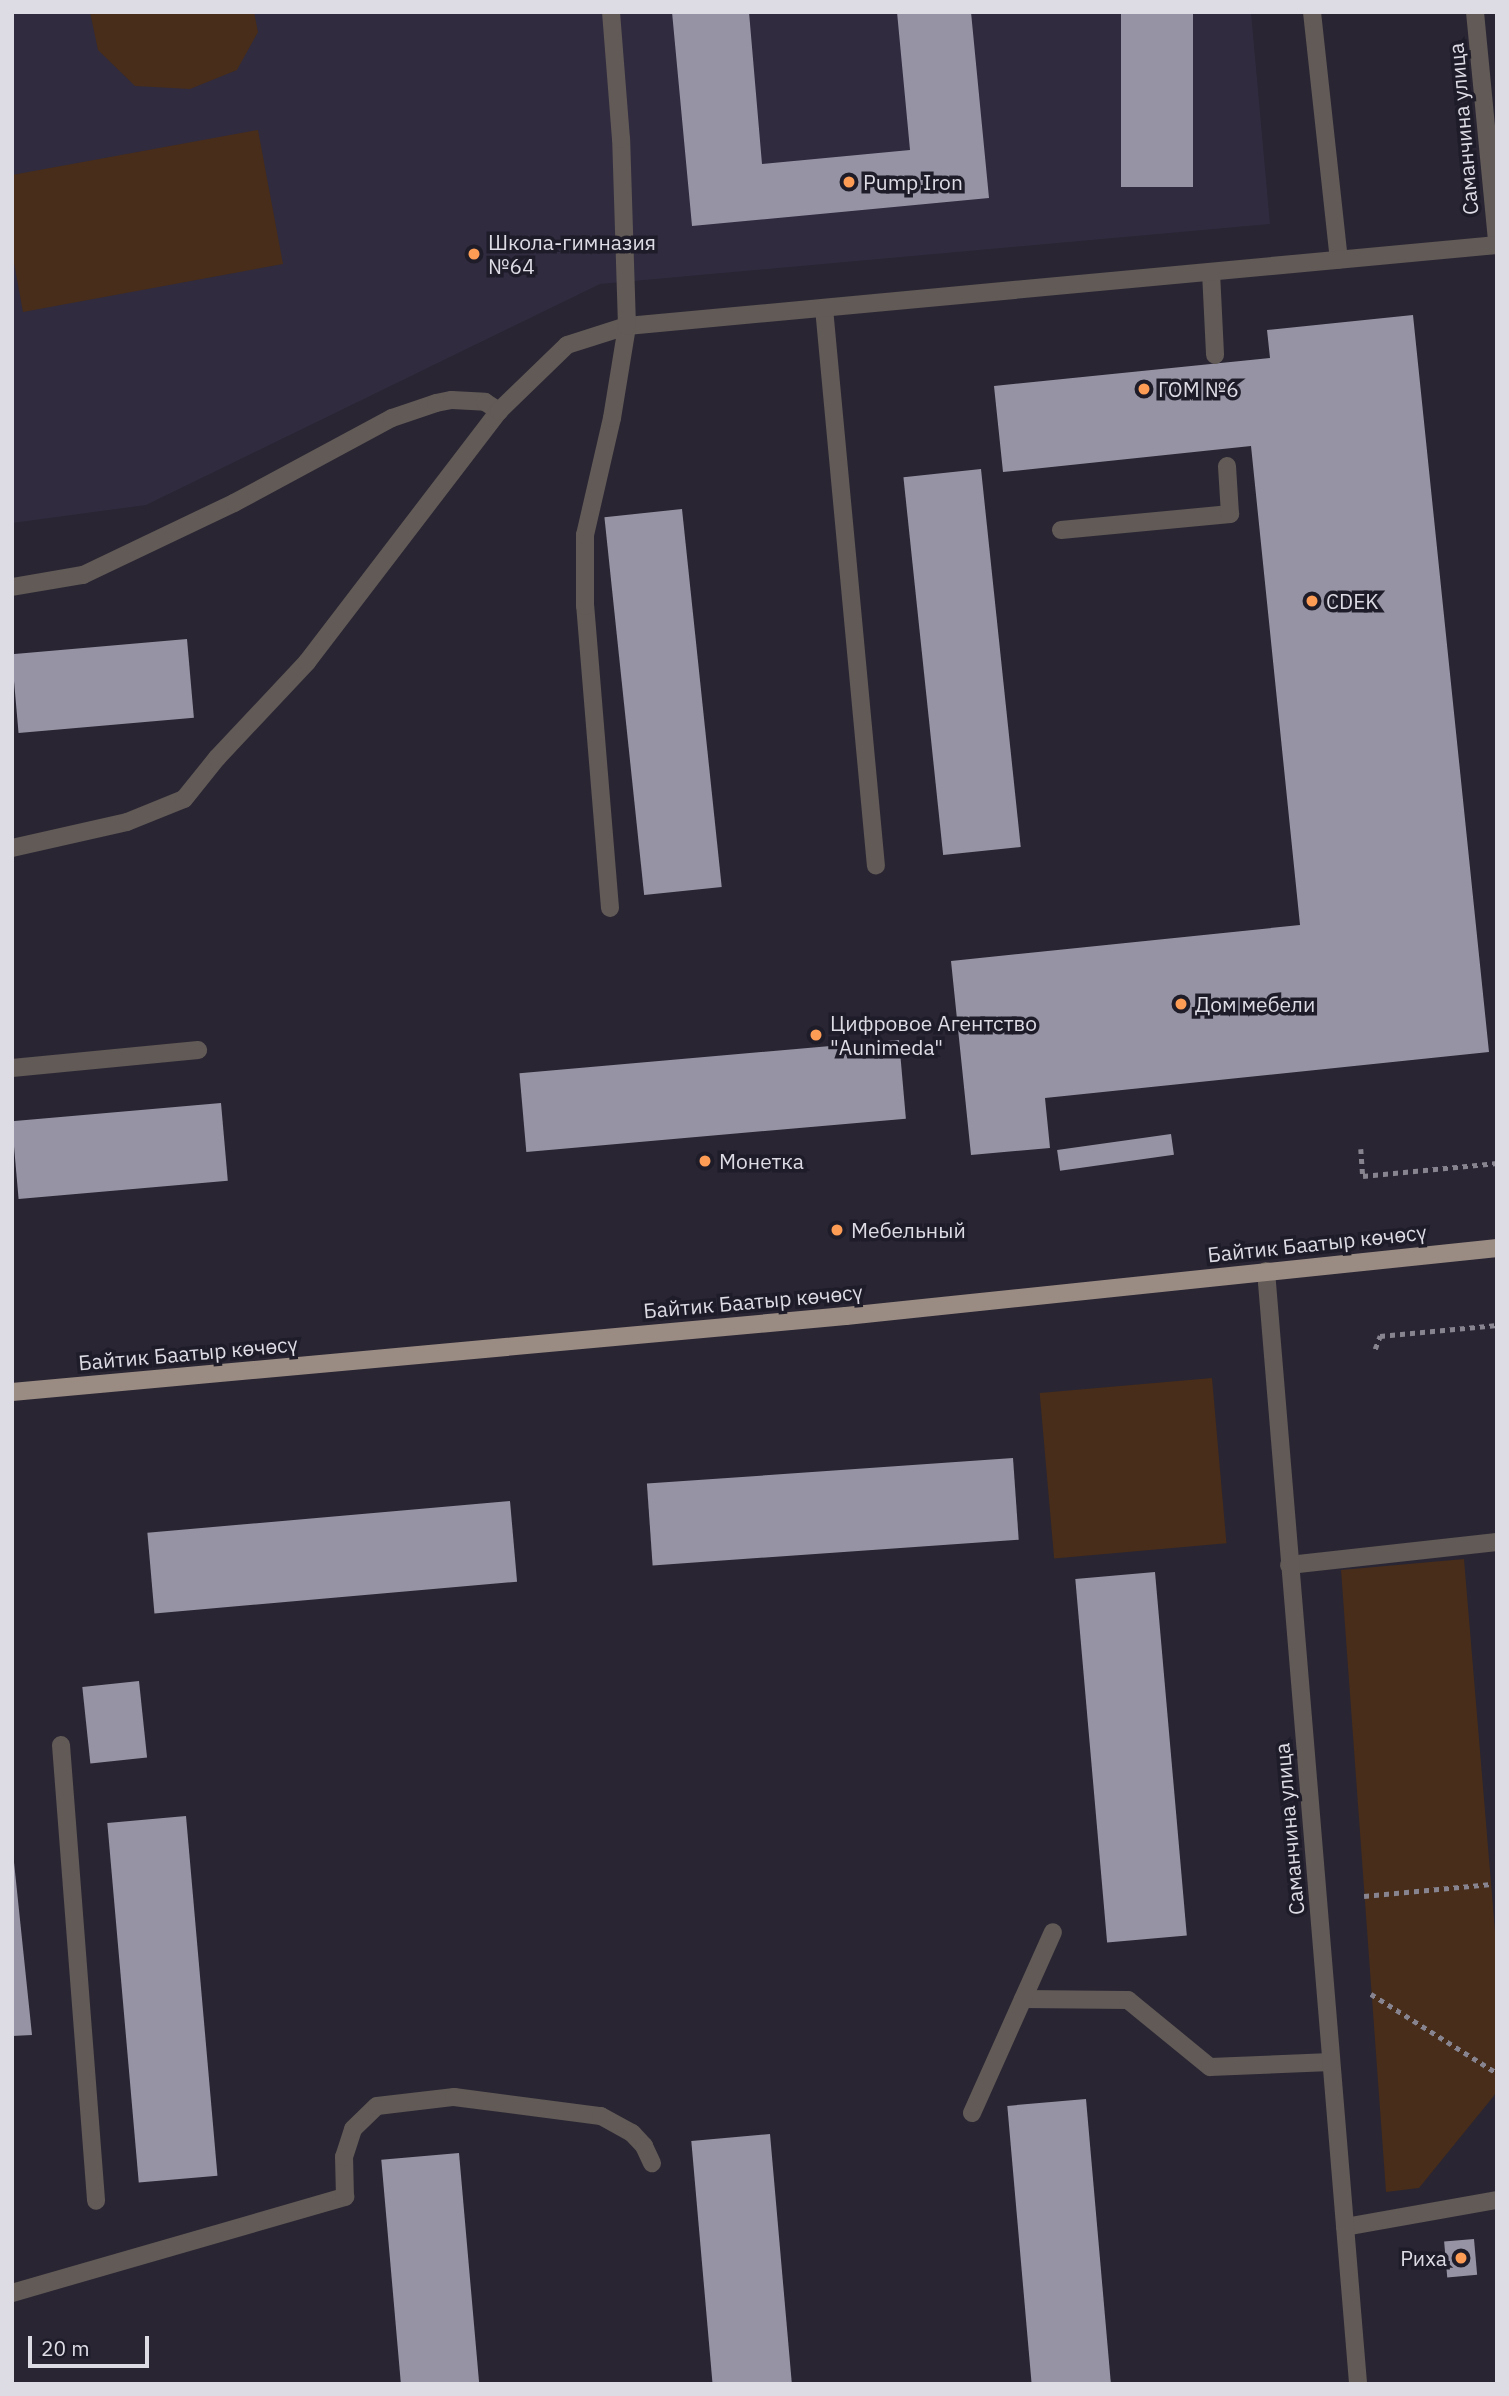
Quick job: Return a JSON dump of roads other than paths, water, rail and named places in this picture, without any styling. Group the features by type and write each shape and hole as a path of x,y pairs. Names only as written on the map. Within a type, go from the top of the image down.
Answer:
{"main road":[{"name":"Байтик Баатыр көчөсү","path":"12,1392 846,1316 1497,1248"}],"street":[{"path":"610,908 585,606 585,535 612,418 627,326 621,139 611,12"},
{"path":"1312,12 1339,260"},
{"name":"Саманчина улица","path":"1475,12 1497,244"},
{"path":"12,848 127,822 184,799 217,758 307,662 499,411 567,345 627,326 1497,244"},
{"path":"1212,272 1215,355"},
{"path":"824,308 876,866"},
{"path":"12,587 83,575 234,503 392,418 436,402 485,402 499,411"},
{"path":"1061,530 1230,514 1227,466"},
{"path":"12,1068 198,1050"},
{"name":"Саманчина улица","path":"1266,1271 1358,2384"},
{"path":"1290,1564 1497,1542"},
{"path":"61,1745 96,2201"},
{"path":"972,2113 1053,1932"},
{"path":"1023,1999 1129,2000 1210,2067 1331,2062"},
{"path":"12,2293 345,2197 344,2157 353,2129 377,2106 454,2097 601,2116 632,2133 644,2146 652,2163"},
{"path":"1345,2227 1497,2200"}],"place":[{"name":"Pump Iron","path":"849,182"},
{"name":"Школа-гимназия №64","path":"474,254"},
{"name":"ГОМ №6","path":"1144,389"},
{"name":"CDEK","path":"1312,601"},
{"name":"Дом мебели","path":"1181,1004"},
{"name":"Цифровое Агентство \"Aunimeda\"","path":"816,1035"},
{"name":"Монетка","path":"705,1161"},
{"name":"Мебельный","path":"837,1230"},
{"name":"Риха","path":"1461,2258"}]}
